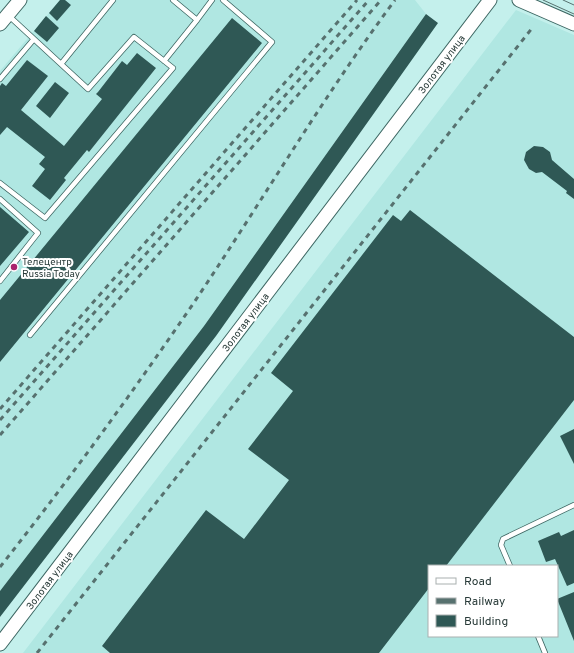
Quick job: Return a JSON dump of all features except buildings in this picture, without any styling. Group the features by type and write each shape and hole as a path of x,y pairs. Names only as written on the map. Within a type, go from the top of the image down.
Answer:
{"street":[{"path":"4,20 20,0"},
{"name":"Золотая улица","path":"0,644 490,0"},
{"path":"519,0 574,24"}],"lane":[{"path":"61,64 113,0"},
{"path":"173,0 197,20"},
{"path":"164,61 212,0"},
{"path":"30,336 272,42 223,0"},
{"path":"0,182 46,218 172,68 134,37 88,89 34,39 4,20"},
{"path":"0,79 34,39"},
{"path":"0,200 38,233 0,281"},
{"path":"510,565 501,545 503,539 574,505"},
{"path":"538,637 544,653"}],"shaded area":[{"path":"60,0 415,0 426,14 204,326 0,591 0,71"},
{"path":"516,10 574,35 574,653 23,653"}],"tram line":[{"path":"543,0 574,14"},
{"path":"563,0 574,5"}],"railway":[{"path":"0,409 357,0"},
{"path":"0,420 369,0"},
{"path":"0,435 381,0"},
{"path":"0,567 75,469 172,335 293,149 368,37 395,0"},
{"path":"37,653 533,27"}],"place":[{"name":"Телецентр Russia Today","path":"14,267"}]}
